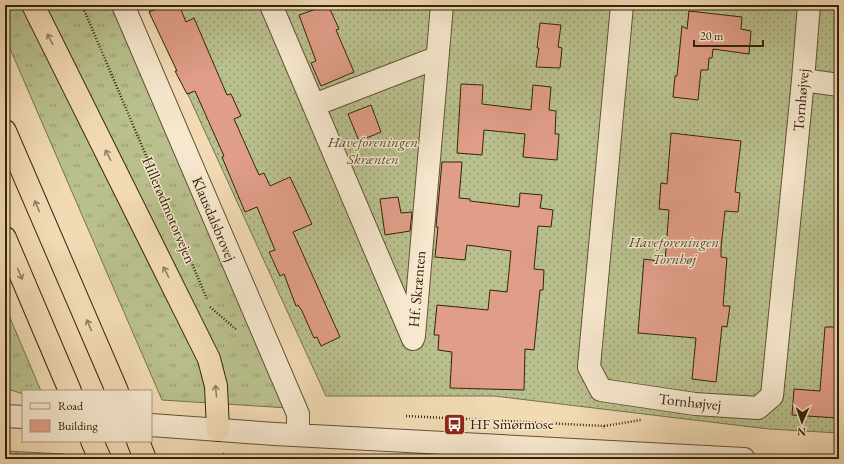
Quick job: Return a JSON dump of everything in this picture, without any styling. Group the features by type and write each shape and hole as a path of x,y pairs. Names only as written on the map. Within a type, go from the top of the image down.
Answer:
{"highway":[{"path":"32,5 209,359 216,386 218,430"},
{"path":"5,131 117,390"},
{"path":"5,238 70,390"},
{"path":"92,442 100,459"},
{"path":"138,442 145,459"}],"street":[{"name":"Klausdalsbrovej","path":"123,5 298,414 298,435"},
{"name":"Hf. Skrænten","path":"271,5 413,339 436,58 442,5"},
{"name":"Tornhøjvej","path":"622,5 589,367 601,390 695,404 758,408 772,396 809,5"},
{"path":"314,105 436,58"},
{"path":"803,80 839,85"},
{"path":"5,416 22,417"},
{"path":"152,425 298,435 744,459"}],"path":[{"name":"Hillerødmotorvejen","path":"82,5 210,308 237,331"}],"green space":[{"path":"5,5 116,5 288,408 162,400 5,37"},
{"path":"147,5 839,5 839,433 769,429 494,396 326,396"},
{"path":"5,306 41,390 22,390 22,394 5,388"},
{"path":"5,451 64,454 66,459 5,459"}],"building":[{"path":"155,5 179,5 186,22 194,18 227,95 231,94 241,116 234,119 259,175 264,173 270,186 290,177 312,224 293,232 340,337 321,346 317,337 314,338 302,311 298,305 296,306 284,274 280,276 269,252 275,250 257,207 245,212 222,157 224,156 195,91 187,94 175,71 177,71 149,12 157,9"},
{"path":"322,7 323,9 329,7 339,29 336,30 354,72 321,86 311,63 316,61 299,15"},
{"path":"689,11 742,17 741,29 751,31 749,54 713,49 712,58 709,58 708,70 701,70 698,100 673,97 675,76 677,76 682,26 687,29"},
{"path":"540,23 561,25 558,47 562,48 560,68 536,67 539,48 537,48"},
{"path":"461,84 483,85 482,104 531,110 533,85 551,87 549,110 556,111 555,134 559,134 557,160 523,157 525,134 484,130 482,155 457,153"},
{"path":"371,105 381,132 359,141 348,114"},
{"path":"671,133 741,141 735,192 740,193 738,212 725,211 721,248 721,257 727,258 723,306 730,306 727,327 722,326 716,382 692,379 696,338 638,333 644,259 665,262 669,210 659,209 661,183 667,184"},
{"path":"442,162 462,162 459,198 470,199 470,201 519,207 520,193 542,195 540,208 553,210 551,227 538,226 534,269 544,270 543,290 540,290 534,350 525,349 524,390 450,388 452,352 438,350 439,335 434,335 437,305 488,310 490,290 507,292 511,251 467,245 465,260 435,257 438,227 436,227"},
{"path":"398,197 401,213 412,212 410,231 385,235 380,199"},
{"path":"825,327 839,327 839,386 837,418 792,415 794,389 820,391"}],"place":[{"name":"HF Smørmose","path":"454,424"}],"park label":[{"name":"Haveforeningen Skrænten","path":"373,150"},
{"name":"Haveforeningen Tornhøj","path":"674,250"}]}
